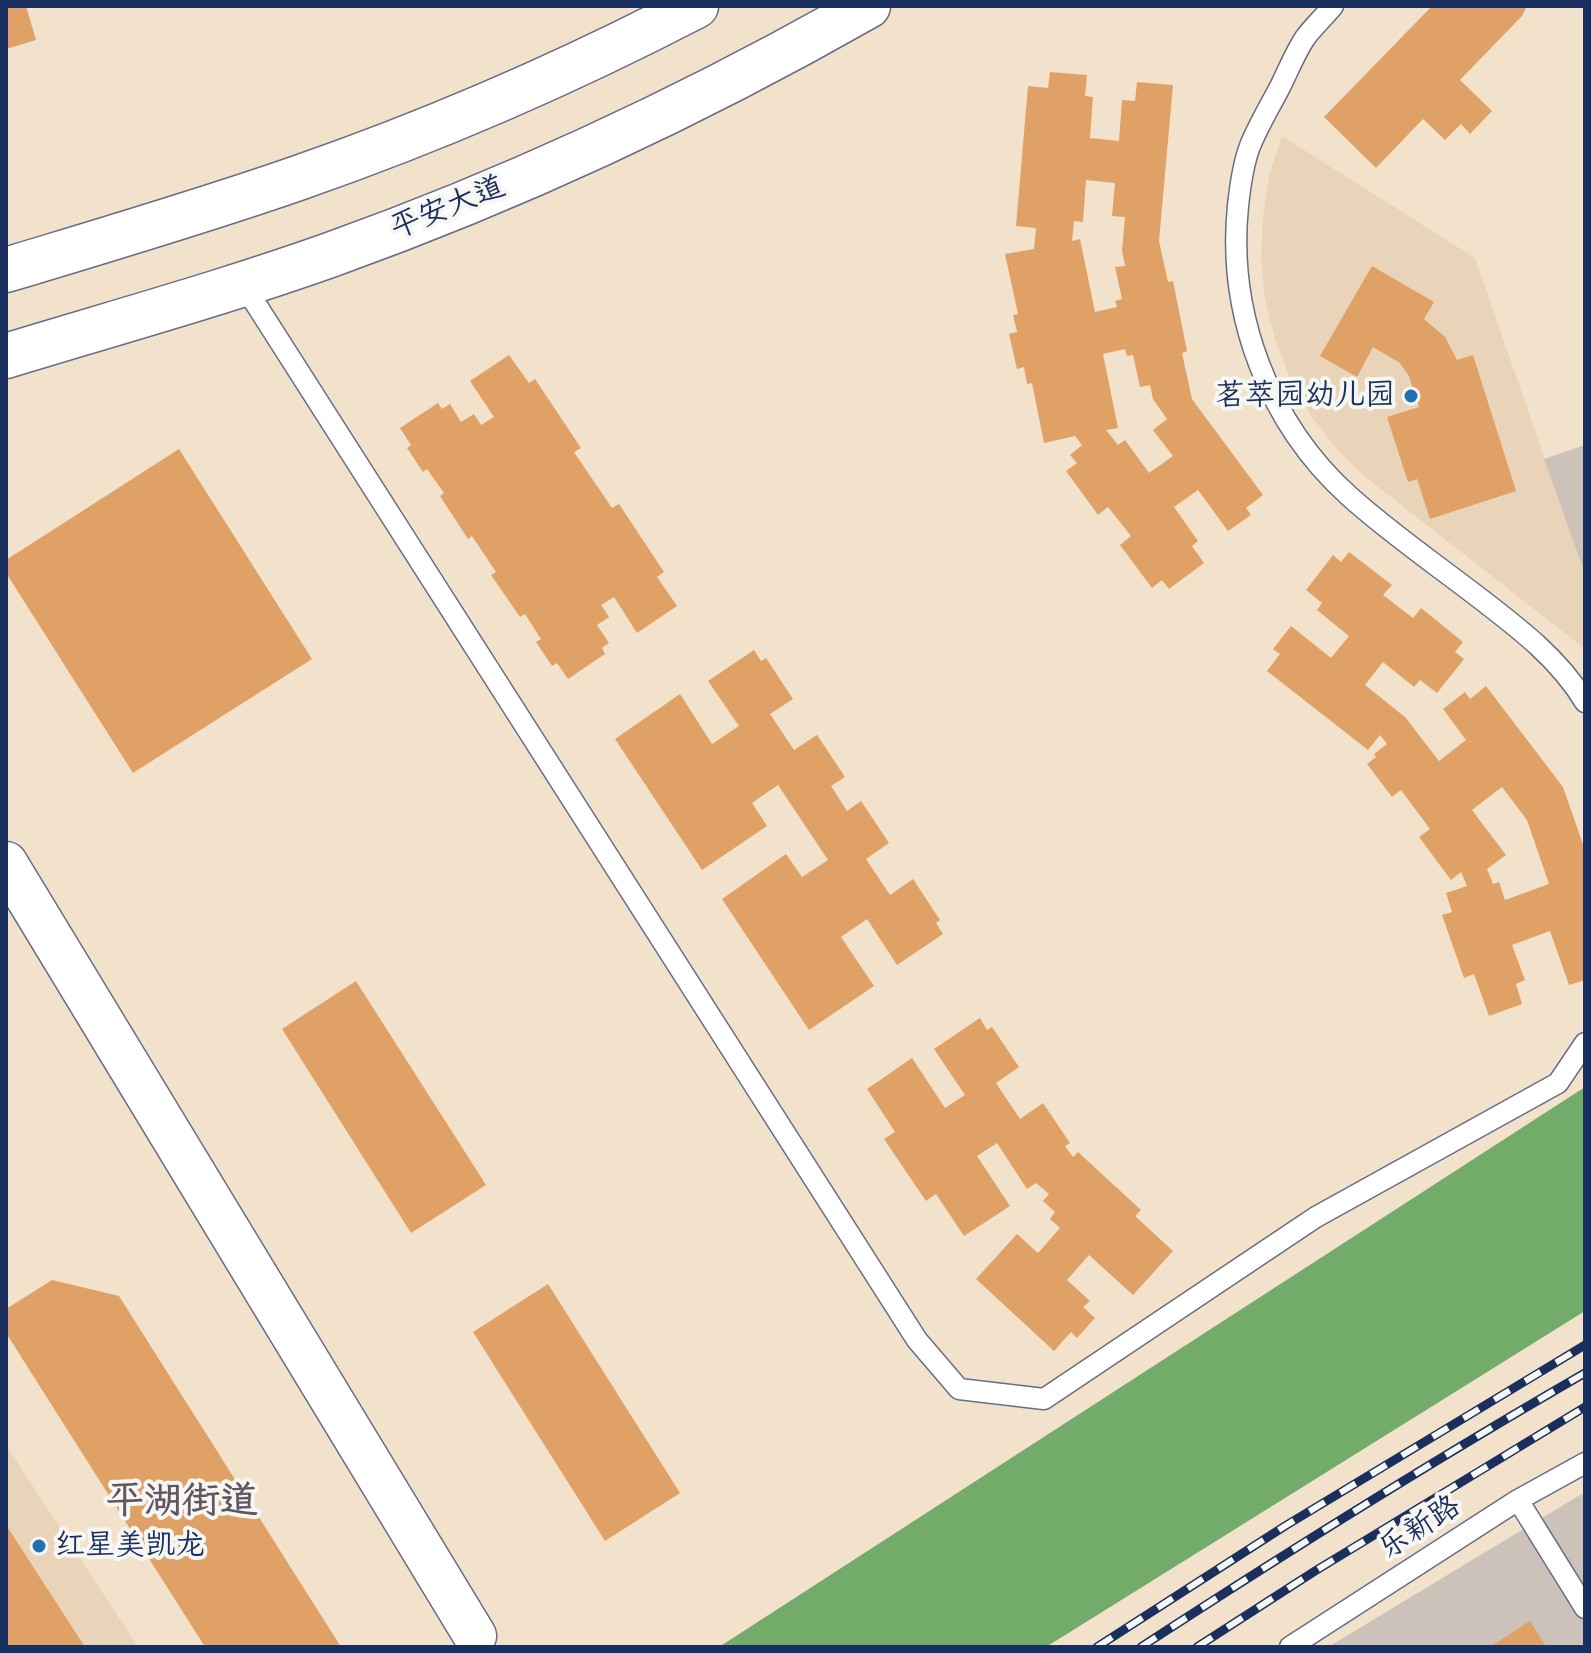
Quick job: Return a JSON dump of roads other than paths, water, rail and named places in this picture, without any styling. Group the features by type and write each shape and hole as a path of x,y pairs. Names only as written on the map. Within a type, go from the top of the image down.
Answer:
{"main road":[{"path":"6,270 228,202 421,132 539,82 696,6"},
{"name":"平安大道","path":"6,356 243,284 452,208 572,158 690,102 868,6"}],"street":[{"path":"6,863 475,1636"}],"lane":[{"path":"1333,6 1304,39 1249,148 1240,188 1236,228 1237,270 1253,350 1291,429 1317,463 1348,495 1526,633 1585,702"},
{"path":"243,284 917,1340 959,1389 1044,1399 1316,1217 1558,1083 1585,1043"},
{"name":"乐新路","path":"1290,1647 1518,1500 1585,1463"},
{"path":"1518,1500 1585,1608"}],"railway":[{"path":"1097,1647 1285,1526 1585,1345"},
{"path":"1141,1647 1361,1507 1585,1373"},
{"path":"1197,1647 1315,1571 1585,1407"}],"place":[{"name":"茗萃园幼儿园","path":"1411,396"},
{"name":"红星美凯龙","path":"39,1546"}],"district":[{"name":"平湖街道","path":"182,1502"}]}
